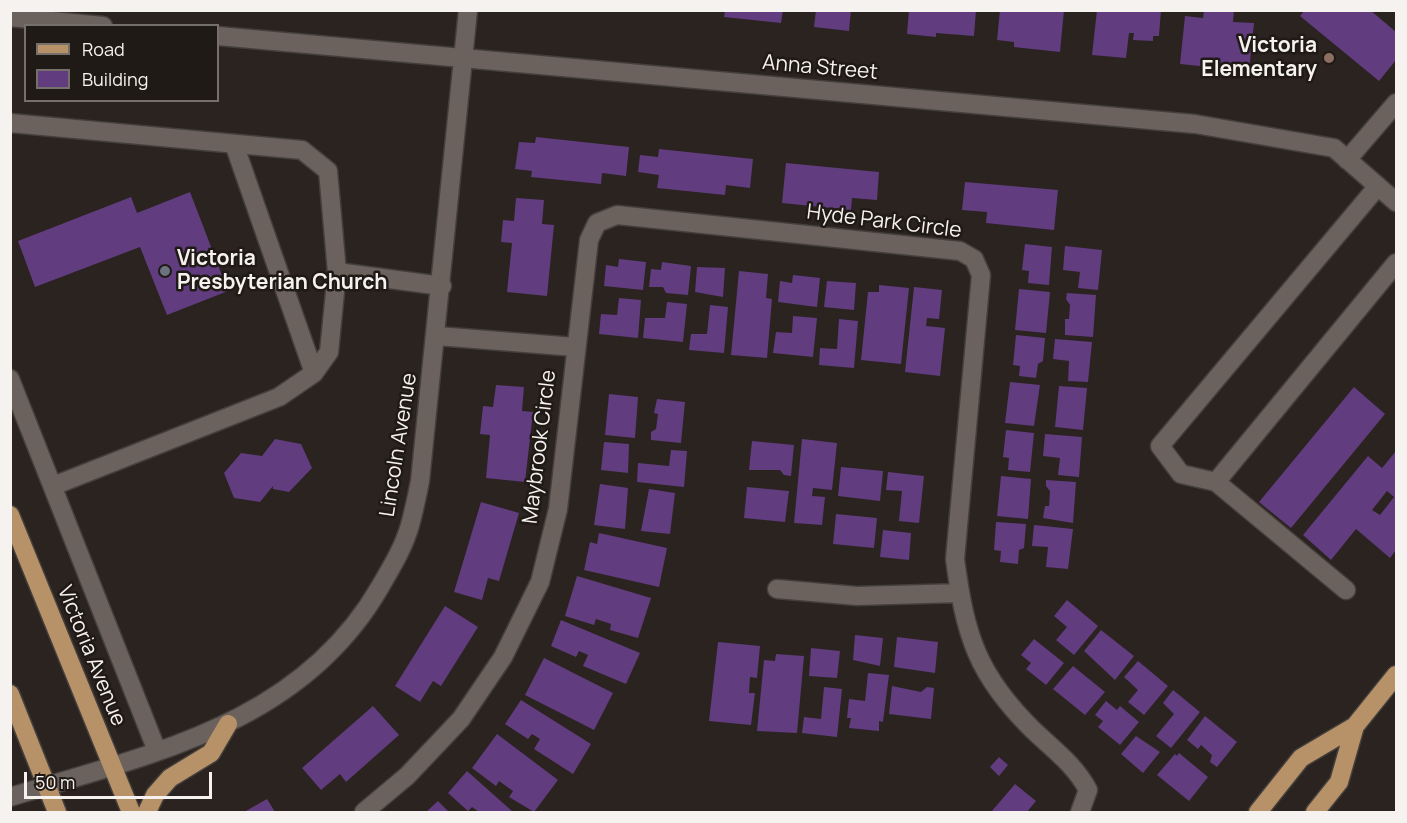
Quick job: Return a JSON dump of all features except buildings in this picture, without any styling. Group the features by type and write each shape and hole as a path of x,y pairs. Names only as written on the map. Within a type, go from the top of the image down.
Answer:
{"main road":[{"name":"Victoria Avenue","path":"10,515 131,813"},
{"path":"1258,813 1301,758 1355,726 1396,675"},
{"path":"10,694 57,813"},
{"path":"147,813 154,795 170,778 211,753 228,724"},
{"path":"1315,813 1339,782 1355,726"}],"street":[{"name":"Lincoln Avenue","path":"10,797 158,751 228,724 262,707 322,661 347,635 372,602 392,567 410,527 420,481 437,336 468,10"},
{"path":"10,17 82,24"},
{"name":"Anna Street","path":"219,36 1195,124 1334,148 1396,202"},
{"path":"1347,160 1396,103"},
{"path":"10,123 302,150 328,171 337,272 329,352 314,373 279,397 53,486"},
{"path":"234,144 314,373"},
{"path":"1346,591 1216,482 1181,474 1160,446 1378,186"},
{"name":"Hyde Park Circle","path":"575,347 589,240 597,223 617,215 960,251 974,260 981,275 955,559 960,593 967,629 986,675 1008,704 1078,771 1088,790 1080,813"},
{"path":"1216,482 1396,263"},
{"path":"337,272 442,286"},
{"path":"437,336 575,347"},
{"name":"Maybrook Circle","path":"364,813 407,776 461,719 503,657 540,582 558,509 575,347"},
{"path":"10,379 158,751"},
{"path":"777,589 857,596 960,593"}],"place":[{"name":"Victoria Elementary","path":"1329,58"},
{"name":"Victoria Presbyterian Church","path":"165,271"}]}
